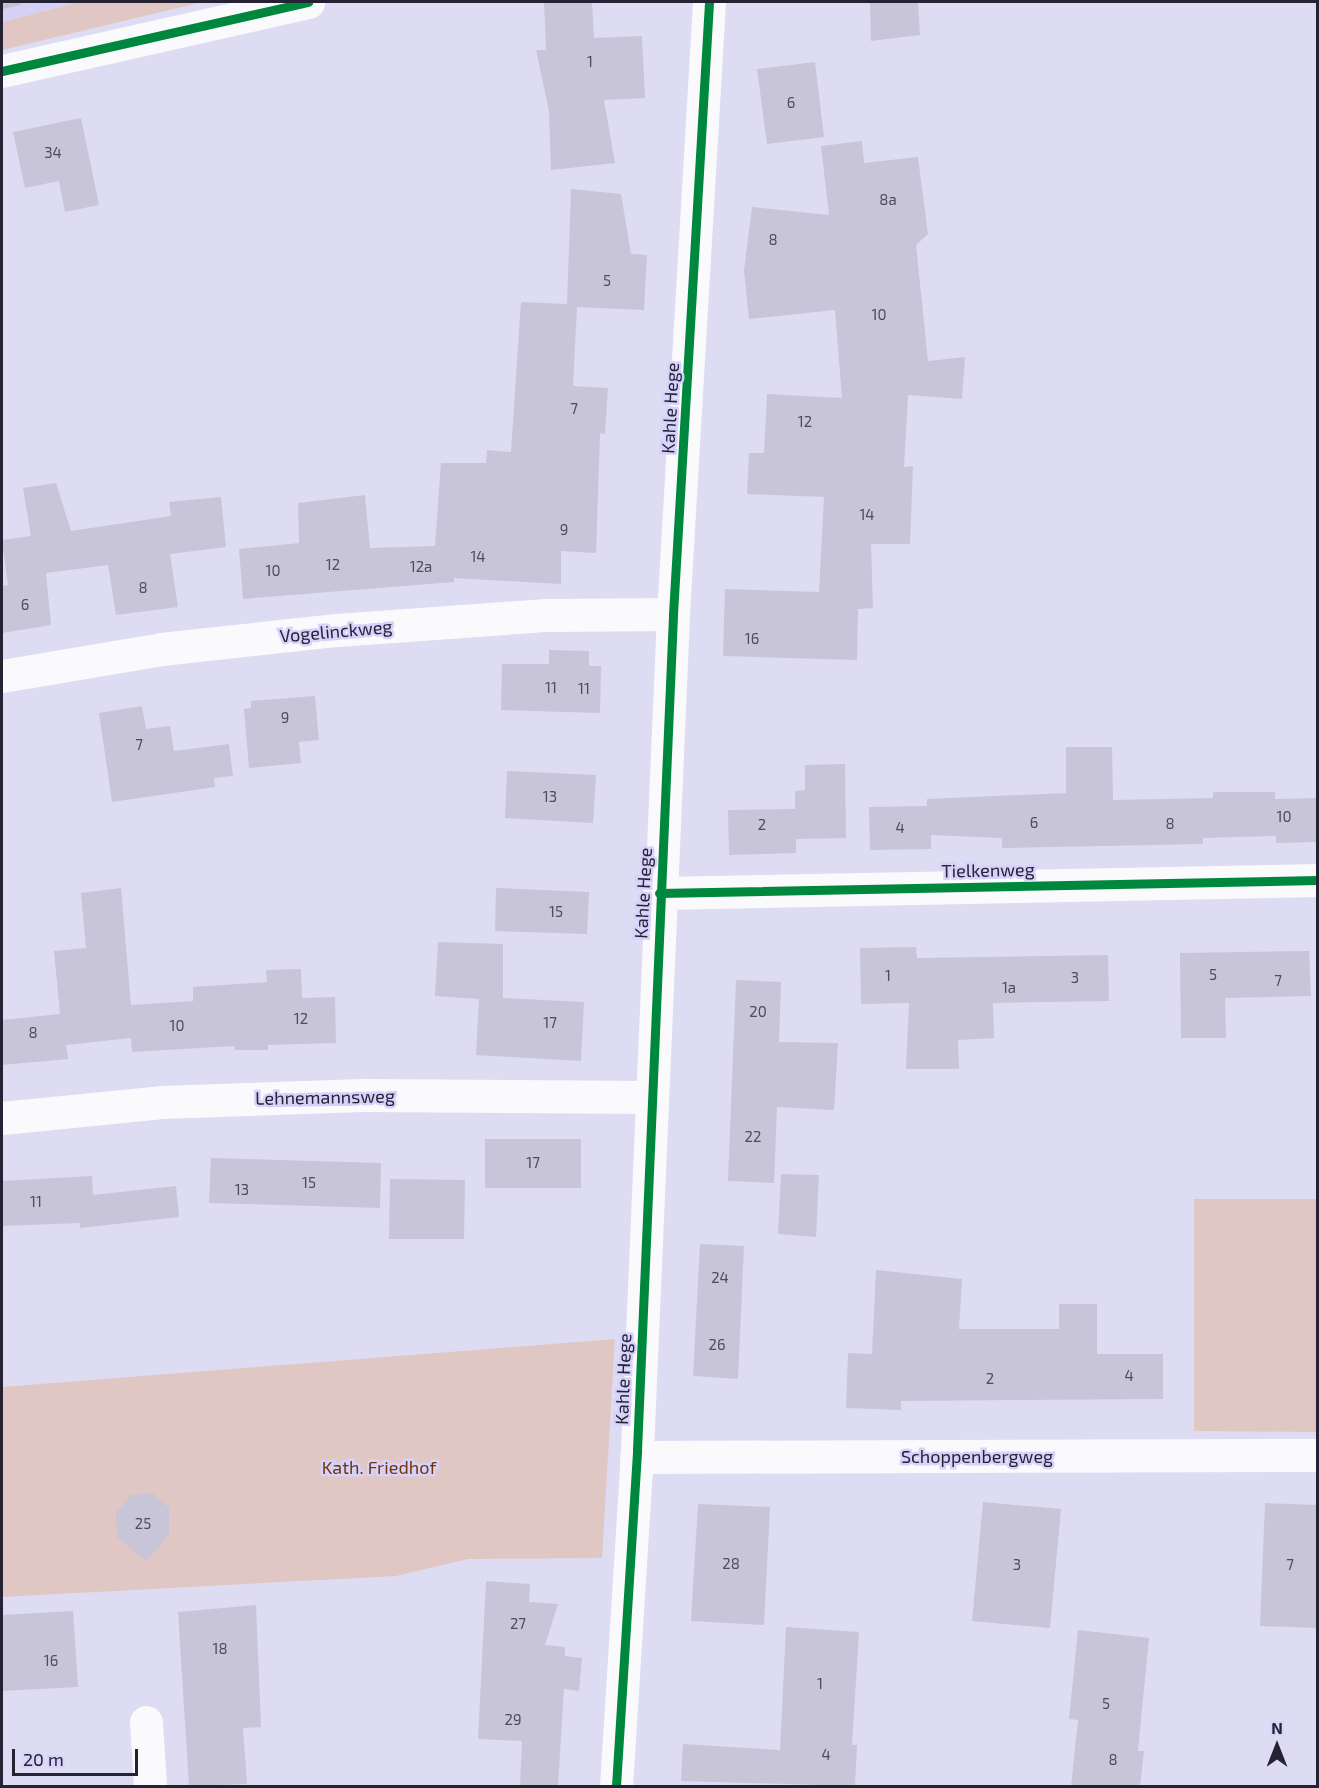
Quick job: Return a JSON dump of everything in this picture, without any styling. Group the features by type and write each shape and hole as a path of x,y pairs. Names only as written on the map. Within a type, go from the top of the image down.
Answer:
{"street":[{"path":"2,71 308,2"},
{"name":"Kahle Hege","path":"616,1786 636,1457 673,614 709,2"},
{"name":"Vogelinckweg","path":"2,676 161,650 337,630 547,615 673,614"},
{"name":"Tielkenweg","path":"659,893 1317,880"},
{"name":"Lehnemannsweg","path":"2,1118 161,1102 363,1095 650,1097"},
{"name":"Schoppenbergweg","path":"636,1457 1317,1455"},
{"path":"146,1722 150,1786"}],"shaded area":[{"path":"2,2 80,2 2,22"}],"green space":[{"path":"80,2 203,2 2,50 2,22"},
{"path":"1194,1199 1317,1199 1317,1432 1194,1431"},
{"name":"Kath. Friedhof","path":"615,1339 602,1558 468,1559 396,1576 2,1597 2,1387"}],"building":[{"path":"544,2 592,2 594,38 642,36 645,98 604,100 615,163 551,170 549,111 536,50 546,50"},
{"path":"870,2 918,2 920,35 871,41"},
{"path":"815,62 824,137 767,144 757,69"},
{"path":"81,118 99,205 65,212 59,181 25,188 13,132"},
{"path":"862,141 864,163 918,157 928,234 916,245 928,361 965,357 962,399 908,395 904,467 913,466 910,544 871,544 873,608 858,609 857,660 723,656 725,589 819,592 824,497 747,494 749,453 764,453 767,394 842,398 835,310 749,319 744,271 752,207 829,215 821,146"},
{"path":"571,189 621,194 631,254 647,255 644,310 577,307 573,386 608,388 605,434 600,433 596,553 561,551 561,584 454,578 454,582 243,599 239,549 299,543 298,503 365,495 370,548 435,546 441,463 486,463 487,450 511,452 521,302 567,304"},
{"path":"56,483 71,531 171,516 169,502 221,497 226,547 170,554 178,607 116,615 108,565 46,573 51,625 2,633 2,586 8,585 2,540 31,536 23,488"},
{"path":"549,650 589,651 589,666 601,666 600,713 501,710 502,664 549,664"},
{"path":"315,696 319,740 299,742 301,763 249,768 244,709 251,708 251,701"},
{"path":"142,706 146,729 170,726 174,751 229,744 233,776 214,778 215,787 112,802 99,713"},
{"path":"1066,747 1112,747 1113,800 1213,798 1213,792 1275,792 1275,799 1317,798 1317,842 1276,843 1276,836 1203,838 1203,844 1002,848 1002,838 931,835 931,849 870,850 869,807 927,806 927,799 1066,793"},
{"path":"845,764 846,838 796,839 796,853 729,855 728,810 795,809 795,791 805,790 805,765"},
{"path":"507,771 596,775 593,823 505,818"},
{"path":"121,888 131,1005 193,1001 193,987 267,982 266,970 301,969 302,998 335,997 336,1043 268,1045 268,1050 235,1050 234,1046 132,1052 131,1038 66,1045 68,1059 2,1065 2,1020 60,1014 54,951 86,948 81,893"},
{"path":"496,888 589,892 587,934 495,931"},
{"path":"438,942 503,944 503,998 584,1002 581,1061 476,1055 479,999 435,996"},
{"path":"916,947 917,958 1108,955 1109,1001 993,1003 994,1038 958,1040 959,1069 906,1069 909,1003 861,1004 860,948"},
{"path":"1309,951 1311,996 1225,998 1226,1038 1181,1038 1180,953"},
{"path":"736,980 781,982 779,1042 838,1043 834,1110 777,1107 774,1183 728,1181"},
{"path":"485,1139 581,1139 581,1188 485,1188"},
{"path":"211,1158 381,1163 380,1208 209,1203"},
{"path":"781,1174 819,1175 816,1237 778,1234"},
{"path":"92,1176 93,1195 176,1186 179,1217 80,1228 80,1223 2,1226 2,1181"},
{"path":"390,1179 465,1180 464,1239 389,1239"},
{"path":"700,1244 744,1246 738,1379 693,1376"},
{"path":"876,1270 962,1279 959,1329 1059,1329 1059,1304 1097,1304 1097,1354 1163,1354 1163,1399 901,1401 901,1410 846,1408 848,1353 872,1354"},
{"path":"153,1493 169,1508 169,1535 146,1561 117,1537 116,1513 131,1495"},
{"path":"983,1502 1061,1509 1050,1628 972,1621"},
{"path":"1265,1503 1317,1505 1317,1628 1260,1626"},
{"path":"698,1504 770,1507 764,1625 691,1621"},
{"path":"486,1581 530,1584 529,1602 558,1604 545,1645 565,1647 565,1656 582,1658 579,1691 564,1689 558,1786 520,1786 522,1741 478,1739"},
{"path":"256,1605 261,1727 243,1728 247,1784 189,1786 178,1612"},
{"path":"73,1611 78,1687 2,1691 2,1615"},
{"path":"786,1627 859,1632 852,1745 857,1745 855,1786 681,1781 683,1744 780,1750"},
{"path":"1078,1630 1149,1638 1138,1751 1144,1751 1140,1786 1071,1786 1078,1720 1069,1719"}],"railway":[{"path":"2,6 19,2"}],"cycle path":[{"path":"2,71 308,2"},
{"path":"616,1786 637,1450 673,614 709,2"},
{"path":"659,893 1318,880"}]}
